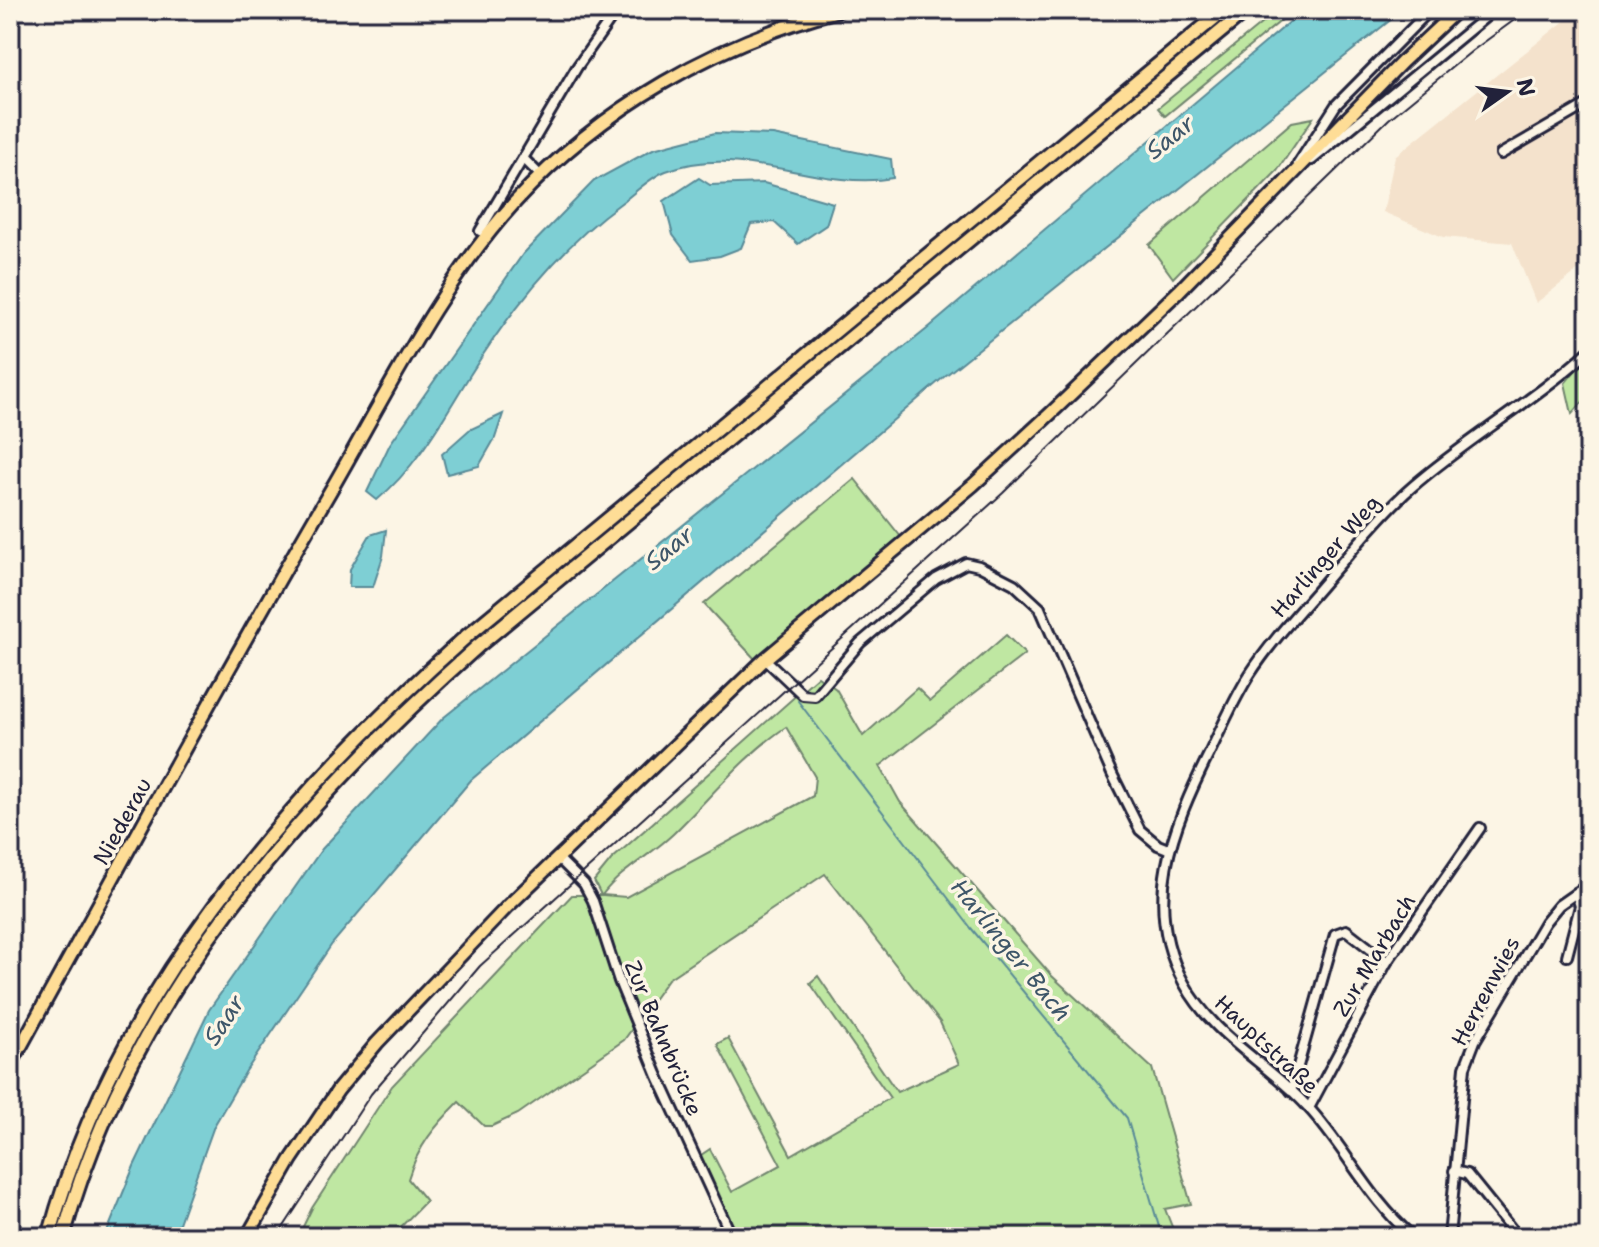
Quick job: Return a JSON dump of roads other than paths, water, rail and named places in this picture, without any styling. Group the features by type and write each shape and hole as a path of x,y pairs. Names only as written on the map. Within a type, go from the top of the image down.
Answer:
{"highway":[{"path":"49,1237 66,1181 98,1100 138,1024 215,908 275,830 365,730 552,565 1224,10"},
{"path":"63,1237 97,1140 125,1078 179,986 226,916 286,840 375,740 561,576 1247,10"}],"main road":[{"name":"Niederau","path":"10,1066 269,596 458,275 492,230 541,176 586,137 666,81 756,36 840,10"},
{"path":"247,1237 315,1122 354,1070 452,963 765,659 1022,440 1457,10"}],"street":[{"path":"480,231 577,67 617,10"},
{"path":"1290,178 1328,115 1430,10"},
{"path":"1290,178 1494,10"},
{"path":"1501,154 1589,103"},
{"path":"524,159 541,176"},
{"name":"Harlinger Weg","path":"1168,849 1190,791 1232,707 1249,676 1290,622 1413,486 1540,393 1589,351"},
{"path":"765,659 803,695 815,696 860,643 936,579 966,563 979,566 1014,584 1040,608 1140,830 1168,849"},
{"name":"Zur Marbach","path":"1309,1108 1387,962 1480,828"},
{"name":"Hauptstraße","path":"1168,849 1163,880 1164,922 1185,985 1219,1030 1309,1108 1378,1205 1413,1237"},
{"name":"Zur Bahnbrücke","path":"558,858 584,884 593,901 630,1008 732,1237"},
{"name":"Herrenwies","path":"1449,1237 1462,1084 1470,1053 1552,911 1589,884"},
{"path":"1567,956 1580,906 1576,893"},
{"path":"1291,1091 1335,934 1346,930 1353,933 1387,962"},
{"path":"1454,1171 1467,1174 1518,1237"}],"water":[{"name":"Saar","path":"1304,10 1403,10 945,376 471,780 332,944 246,1071 214,1126 174,1237 105,1237 134,1166 209,1010 322,849 443,718 927,329"},
{"path":"715,133 773,135 891,159 893,178 836,178 723,162 694,164 654,177 599,220 557,260 502,327 428,442 405,472 377,500 367,492 390,444 523,254 594,181 653,149"},
{"path":"699,178 710,185 764,183 833,203 826,225 798,244 774,222 751,224 741,248 720,256 692,260 673,235 664,201"},
{"path":"503,414 495,438 479,466 447,474 442,454 469,430"},
{"path":"386,530 383,556 373,587 349,587 350,569 370,535"}],"waterway":[{"name":"Harlinger Bach","path":"798,701 971,928 1127,1118 1162,1237"}],"railway":[{"path":"277,1237 371,1094 480,966 1003,493 1389,119 1528,10"}]}
